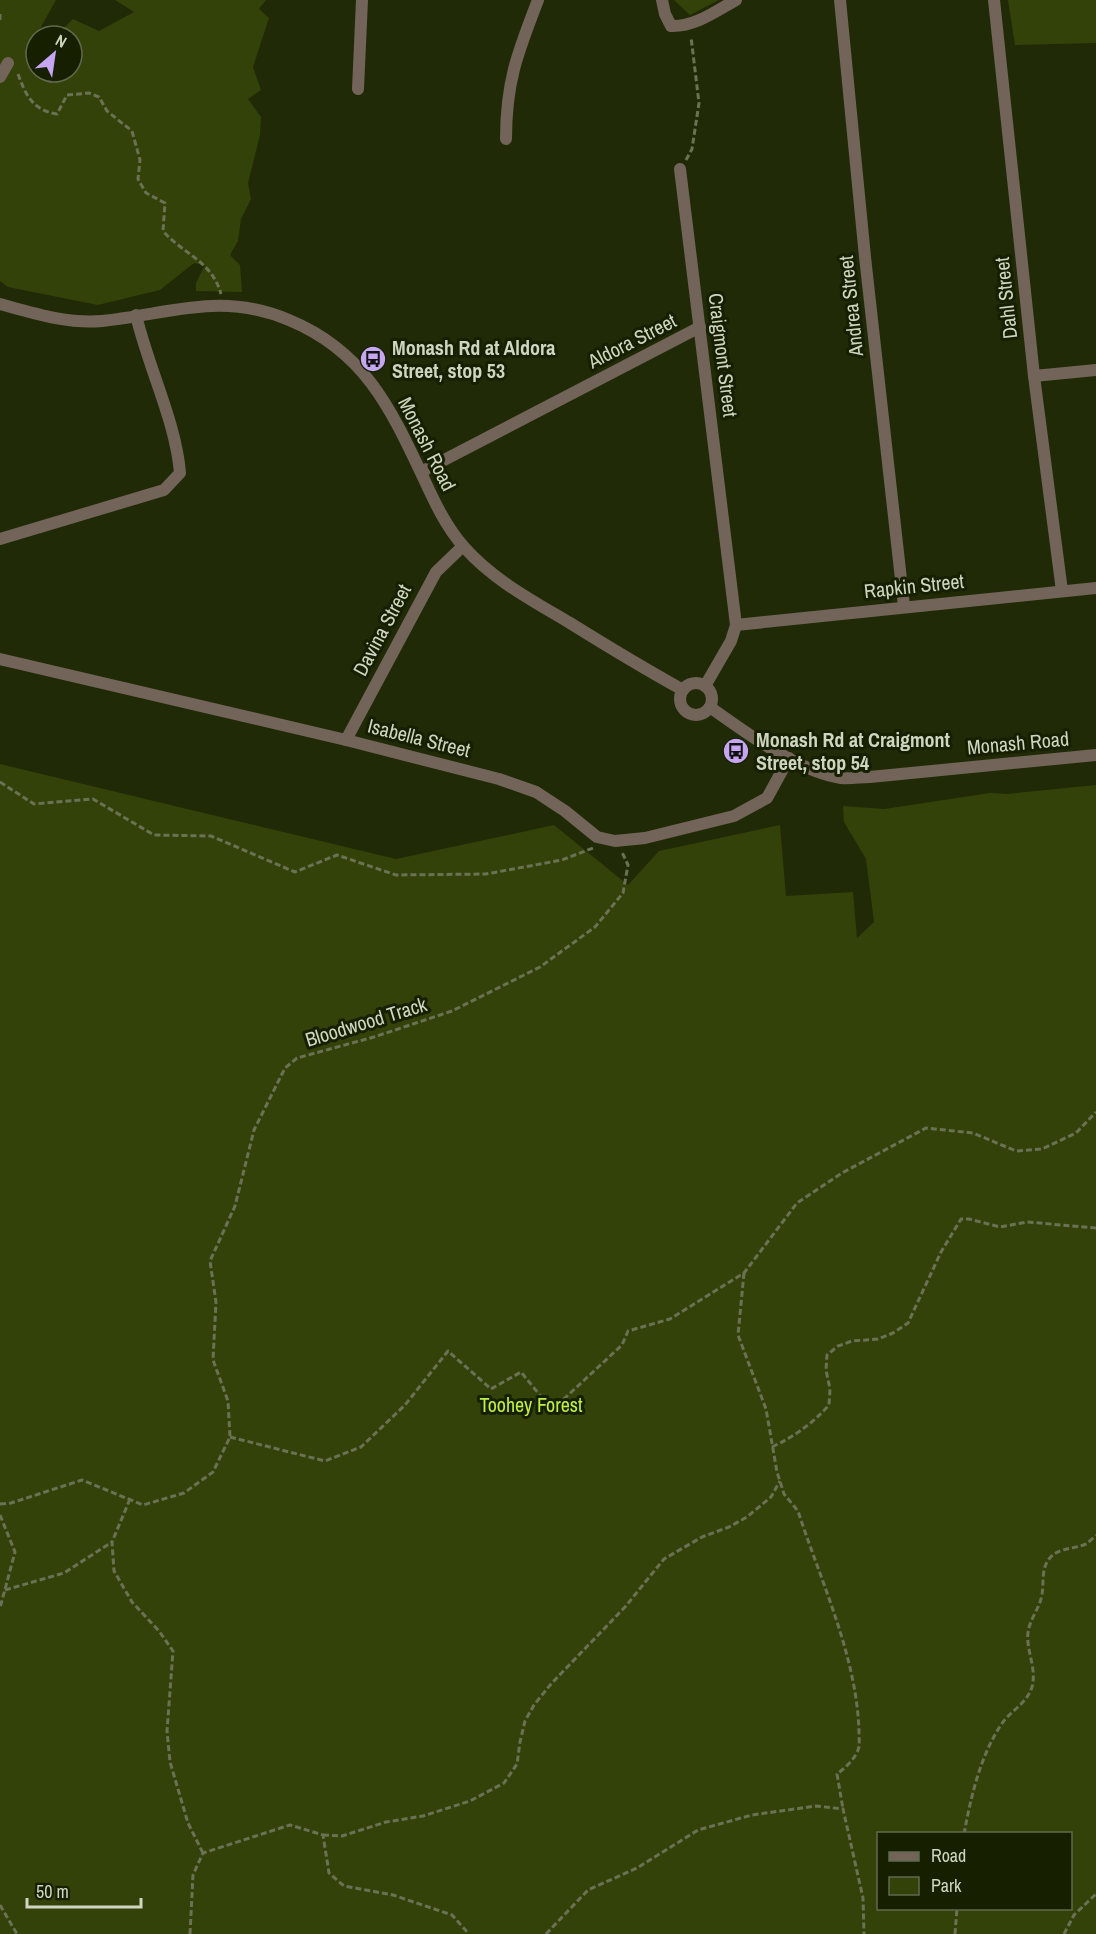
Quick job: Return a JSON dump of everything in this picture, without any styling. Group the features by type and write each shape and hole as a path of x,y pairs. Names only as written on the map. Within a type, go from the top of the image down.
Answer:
{"street":[{"path":"358,89 362,0"},
{"path":"506,139 510,79 538,0"},
{"path":"662,0 665,14 672,26 690,24 736,0"},
{"name":"Andrea Street","path":"840,0 866,268 904,606"},
{"name":"Dahl Street","path":"994,0 1034,376 1062,591"},
{"path":"0,77 8,63"},
{"name":"Craigmont Street","path":"681,169 736,625 731,641 705,686"},
{"name":"Monash Road","path":"0,304 59,320 101,321 187,307 224,304 263,311 288,319 315,332 340,349 367,375 382,397 439,511 463,546 491,573 520,593 683,690"},
{"path":"0,539 164,490 180,473 179,452 136,315"},
{"name":"Aldora Street","path":"421,472 700,327"},
{"path":"1034,376 1096,370"},
{"name":"Davina Street","path":"346,740 436,572 463,546"},
{"name":"Rapkin Street","path":"736,625 1096,588"},
{"name":"Isabella Street","path":"0,659 346,740 499,779 536,792 565,811 597,837 615,841 645,838 734,816 767,798 789,758"},
{"path":"693,684 705,686 712,696 710,707 700,715 688,713 680,703 683,690 693,684"},
{"name":"Monash Road","path":"710,707 789,758 813,770 842,778 1096,755"}],"path":[{"path":"0,14 0,22"},
{"path":"681,169 692,149 699,103 690,24"},
{"path":"8,63 16,69 31,101 38,108 57,114 67,95 89,93 99,97 107,111 132,132 140,160 138,179 146,193 165,202 163,231 170,240 196,257 217,280 224,304"},
{"path":"0,782 34,804 93,800 154,835 211,836 295,872 337,855 396,874 486,874 562,860 615,841"},
{"name":"Bloodwood Track","path":"0,1504 11,1503 82,1480 143,1505 184,1493 213,1472 230,1437 228,1401 213,1360 216,1302 210,1261 235,1206 254,1130 285,1068 297,1058 374,1037 452,1011 540,967 595,927 623,893 628,865 615,841"},
{"path":"230,1437 325,1461 361,1447 405,1405 448,1351 491,1389 521,1372 552,1410 622,1345 628,1330 670,1319 744,1273 797,1203 842,1173 926,1128 972,1133 1016,1151 1042,1149 1076,1133 1096,1112"},
{"path":"772,1448 796,1435 829,1405 830,1389 825,1370 827,1355 838,1346 852,1341 878,1338 893,1333 908,1323 941,1252 961,1219 1000,1227 1027,1222 1096,1228"},
{"path":"744,1273 738,1335 766,1409 772,1448 784,1494 798,1511 841,1638 854,1685 859,1749 850,1763 837,1774 863,1898 864,1934"},
{"path":"190,1934 193,1875 203,1853 290,1825 323,1835 342,1836 386,1822 423,1816 470,1800 504,1783 518,1764 525,1721 534,1704 625,1607 664,1559 702,1537 729,1527 747,1516 771,1497 780,1481"},
{"path":"130,1499 112,1542 114,1571 132,1602 159,1631 173,1651 167,1731 170,1762 188,1823 203,1853"},
{"path":"0,1515 15,1552 0,1608"},
{"path":"964,1832 971,1798 993,1740 1004,1721 1027,1698 1032,1686 1034,1667 1028,1633 1041,1600 1044,1586 1042,1574 1047,1561 1056,1551 1086,1544 1096,1535"},
{"path":"5,1590 64,1573 112,1542"},
{"path":"546,1934 588,1890 638,1868 698,1830 752,1815 816,1806 843,1809"},
{"path":"323,1835 329,1873 344,1886 393,1895 452,1915 469,1934"},
{"path":"1064,1934 1074,1915 1096,1894"},
{"path":"0,1905 17,1934"},
{"path":"955,1934 957,1910"}],"green space":[{"path":"0,0 56,0 43,24 24,24 24,84 84,84 84,24 99,31 134,12 115,0 266,0 259,9 269,18 253,67 261,90 248,99 261,117 260,135 248,183 251,199 241,219 238,241 230,255 240,265 242,292 196,291 196,283 205,265 194,263 160,290 98,305 8,287 0,281"},
{"path":"674,0 719,0 690,15"},
{"path":"1008,0 1096,0 1096,43 1015,45"},
{"path":"73,19 84,24 68,24"},
{"name":"Toohey Forest","path":"0,764 396,859 554,825 628,885 659,851 780,825 786,896 853,892 857,938 874,922 866,859 844,822 843,806 884,809 990,793 1007,794 1096,785 1096,1934 0,1934"}],"place":[{"name":"Monash Rd at Aldora Street, stop 53","path":"373,359"},
{"name":"Monash Rd at Craigmont Street, stop 54","path":"736,751"}]}
